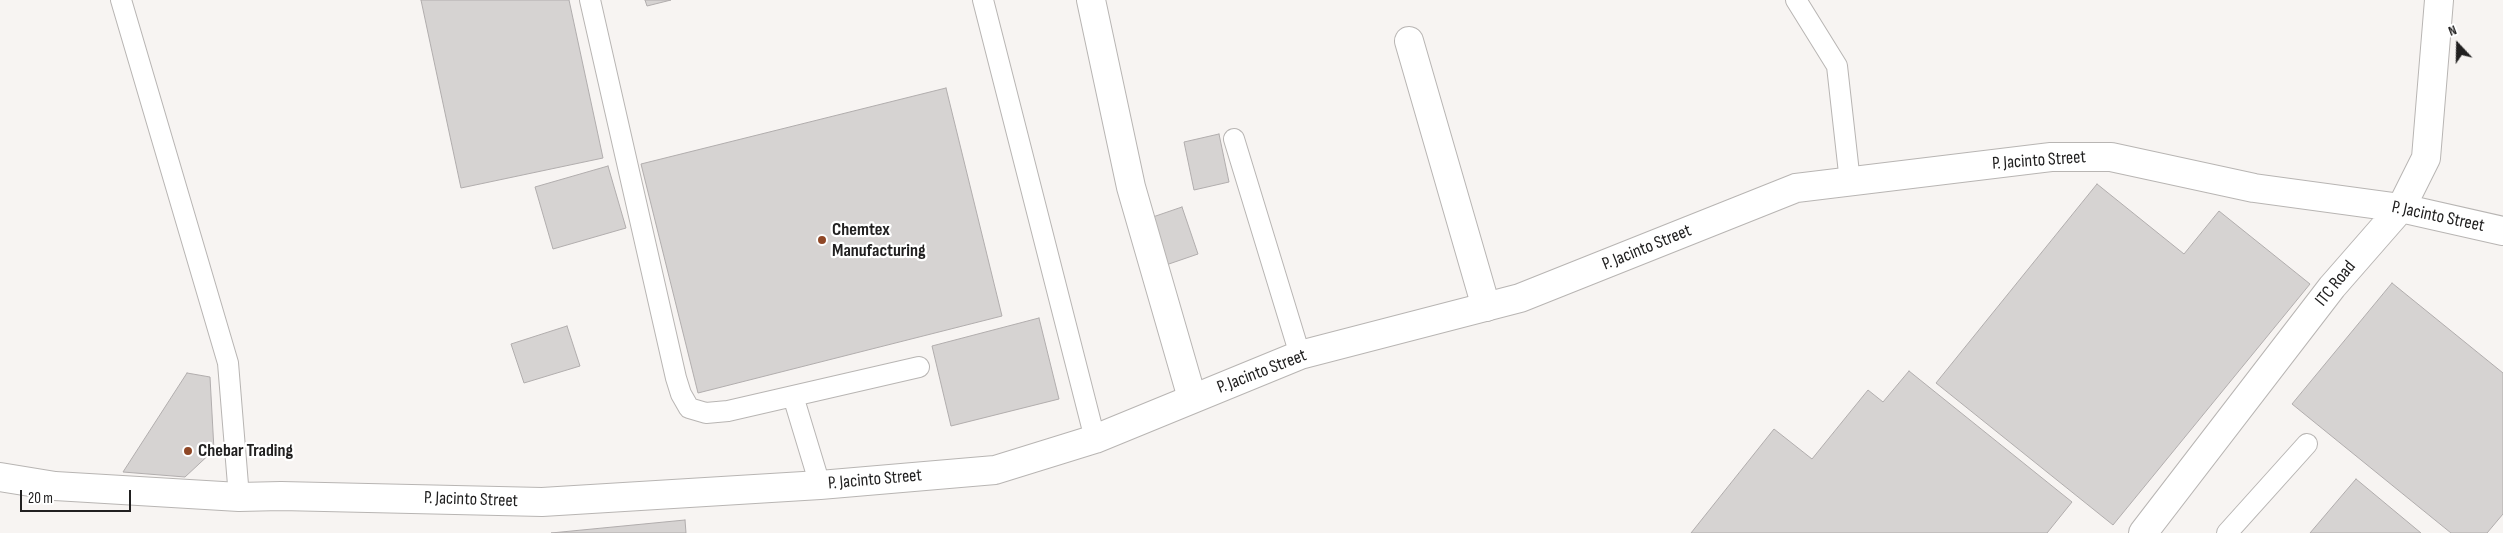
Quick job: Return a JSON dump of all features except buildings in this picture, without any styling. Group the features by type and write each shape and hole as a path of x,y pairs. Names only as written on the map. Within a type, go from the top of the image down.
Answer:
{"street":[{"path":"1090,0 1131,187 1192,398"},
{"name":"ITC Road","path":"2143,533 2332,287 2401,208 2426,158 2439,0"},
{"path":"1409,41 1486,307"},
{"name":"P. Jacinto Street","path":"0,477 55,486 239,497 300,496 542,502 820,485 995,470 1095,438 1300,355 1520,298 1796,188 2052,157 2111,157 2254,188 2401,208 2503,232"}],"lane":[{"path":"121,0 228,363 239,497"},
{"path":"590,0 681,394 689,408 706,413 919,368"},
{"path":"982,0 1095,438"},
{"path":"1796,0 1837,66 1850,182"},
{"path":"1234,139 1300,355"},
{"path":"793,396 820,485"},
{"path":"2227,533 2307,444"}],"place":[{"name":"Chemtex Manufacturing","path":"822,240"},
{"name":"Chebar Trading","path":"188,451"}]}
